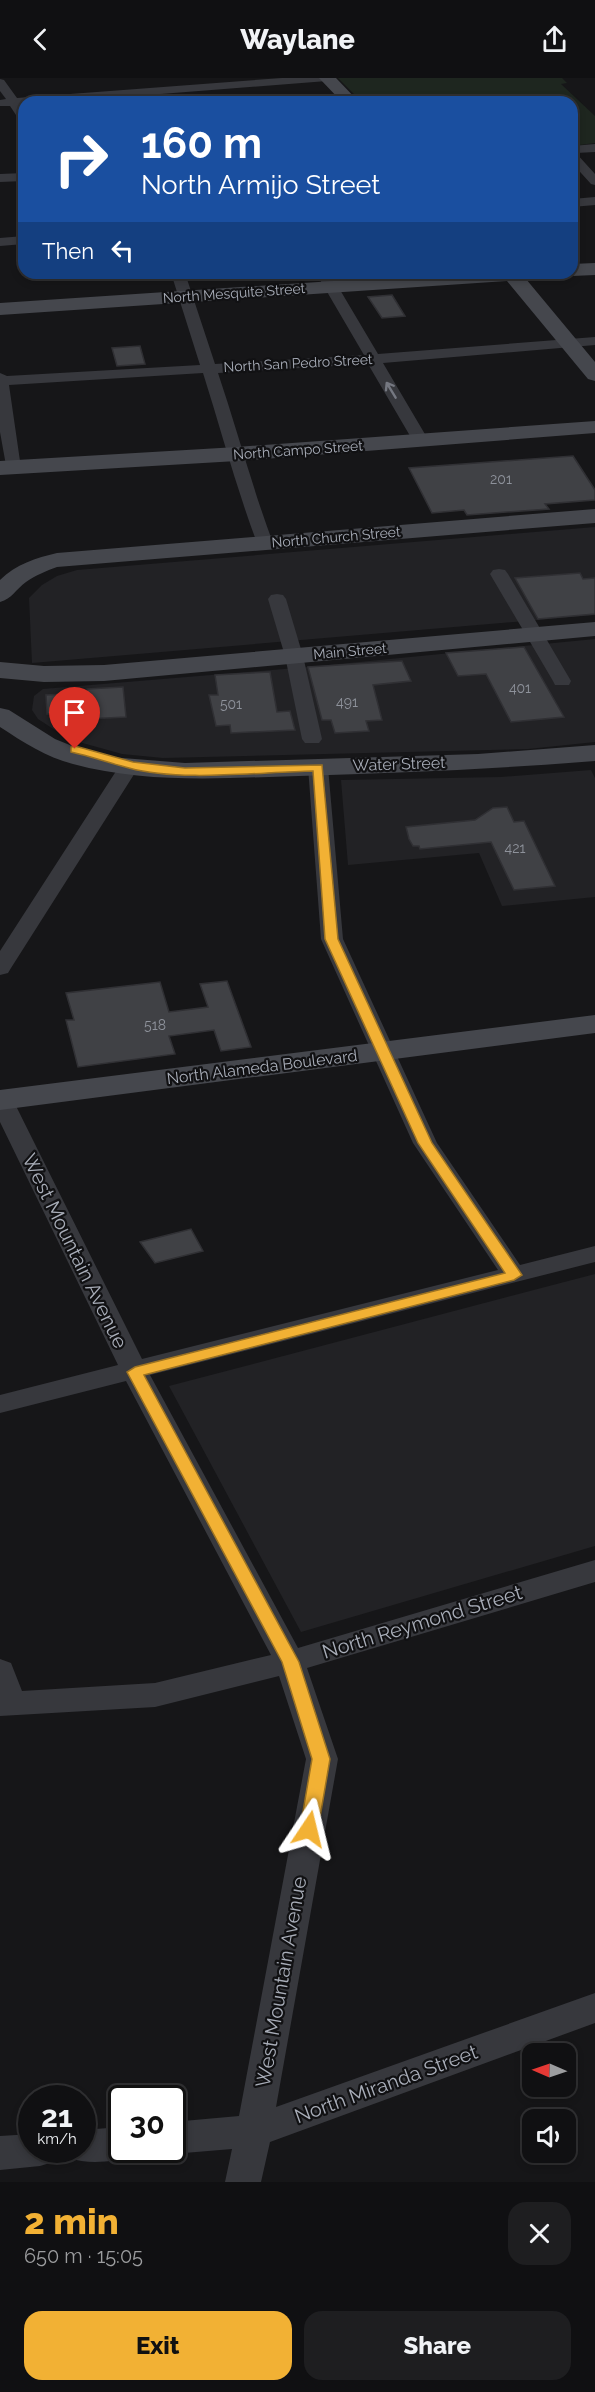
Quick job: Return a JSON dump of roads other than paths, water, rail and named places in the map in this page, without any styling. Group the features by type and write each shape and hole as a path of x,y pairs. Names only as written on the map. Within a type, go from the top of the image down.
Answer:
{"street":[{"path":"153,78 167,96"},
{"path":"88,96 327,78 345,96"},
{"path":"0,82 18,109"},
{"path":"0,103 18,102"},
{"path":"578,149 595,148"},
{"path":"578,163 595,181"},
{"path":"0,178 18,177"},
{"path":"578,202 595,201"},
{"path":"0,242 18,240"},
{"path":"578,269 595,268"},
{"path":"180,279 237,454 245,491 265,543"},
{"name":"North Mesquite Street","path":"0,309 186,296 328,280 359,279"},
{"path":"516,279 567,344 595,375"},
{"path":"328,280 421,441"},
{"name":"North San Pedro Street","path":"0,380 372,359 595,341"},
{"path":"0,380 6,468"},
{"name":"North Campo Street","path":"6,468 237,454 595,427"},
{"name":"North Church Street","path":"0,606 28,578 76,560 595,516"},
{"path":"499,574 562,681"},
{"path":"277,599 294,656 312,739"},
{"name":"Main Street","path":"0,670 44,674 104,673 595,629"},
{"path":"0,670 13,679 14,686 3,702"},
{"name":"Main Street","path":"3,702 51,682 104,673"},
{"name":"Water Street","path":"3,702 62,752 110,765 185,771 496,761 595,753"},
{"path":"0,968 130,765"},
{"path":"318,767 332,939 425,1143 514,1275"},
{"name":"North Alameda Boulevard","path":"0,1100 595,1024"},
{"name":"West Mountain Avenue","path":"0,1100 135,1372 290,1662 321,1759 243,2182"},
{"path":"0,1404 135,1372 595,1254"},
{"name":"North Reymond Street","path":"5,1703 155,1695 290,1662 595,1570"},
{"path":"0,1671 5,1703"},
{"name":"North Miranda Street","path":"186,2137 254,2131 595,2008"},
{"path":"0,2153 18,2152"}]}
